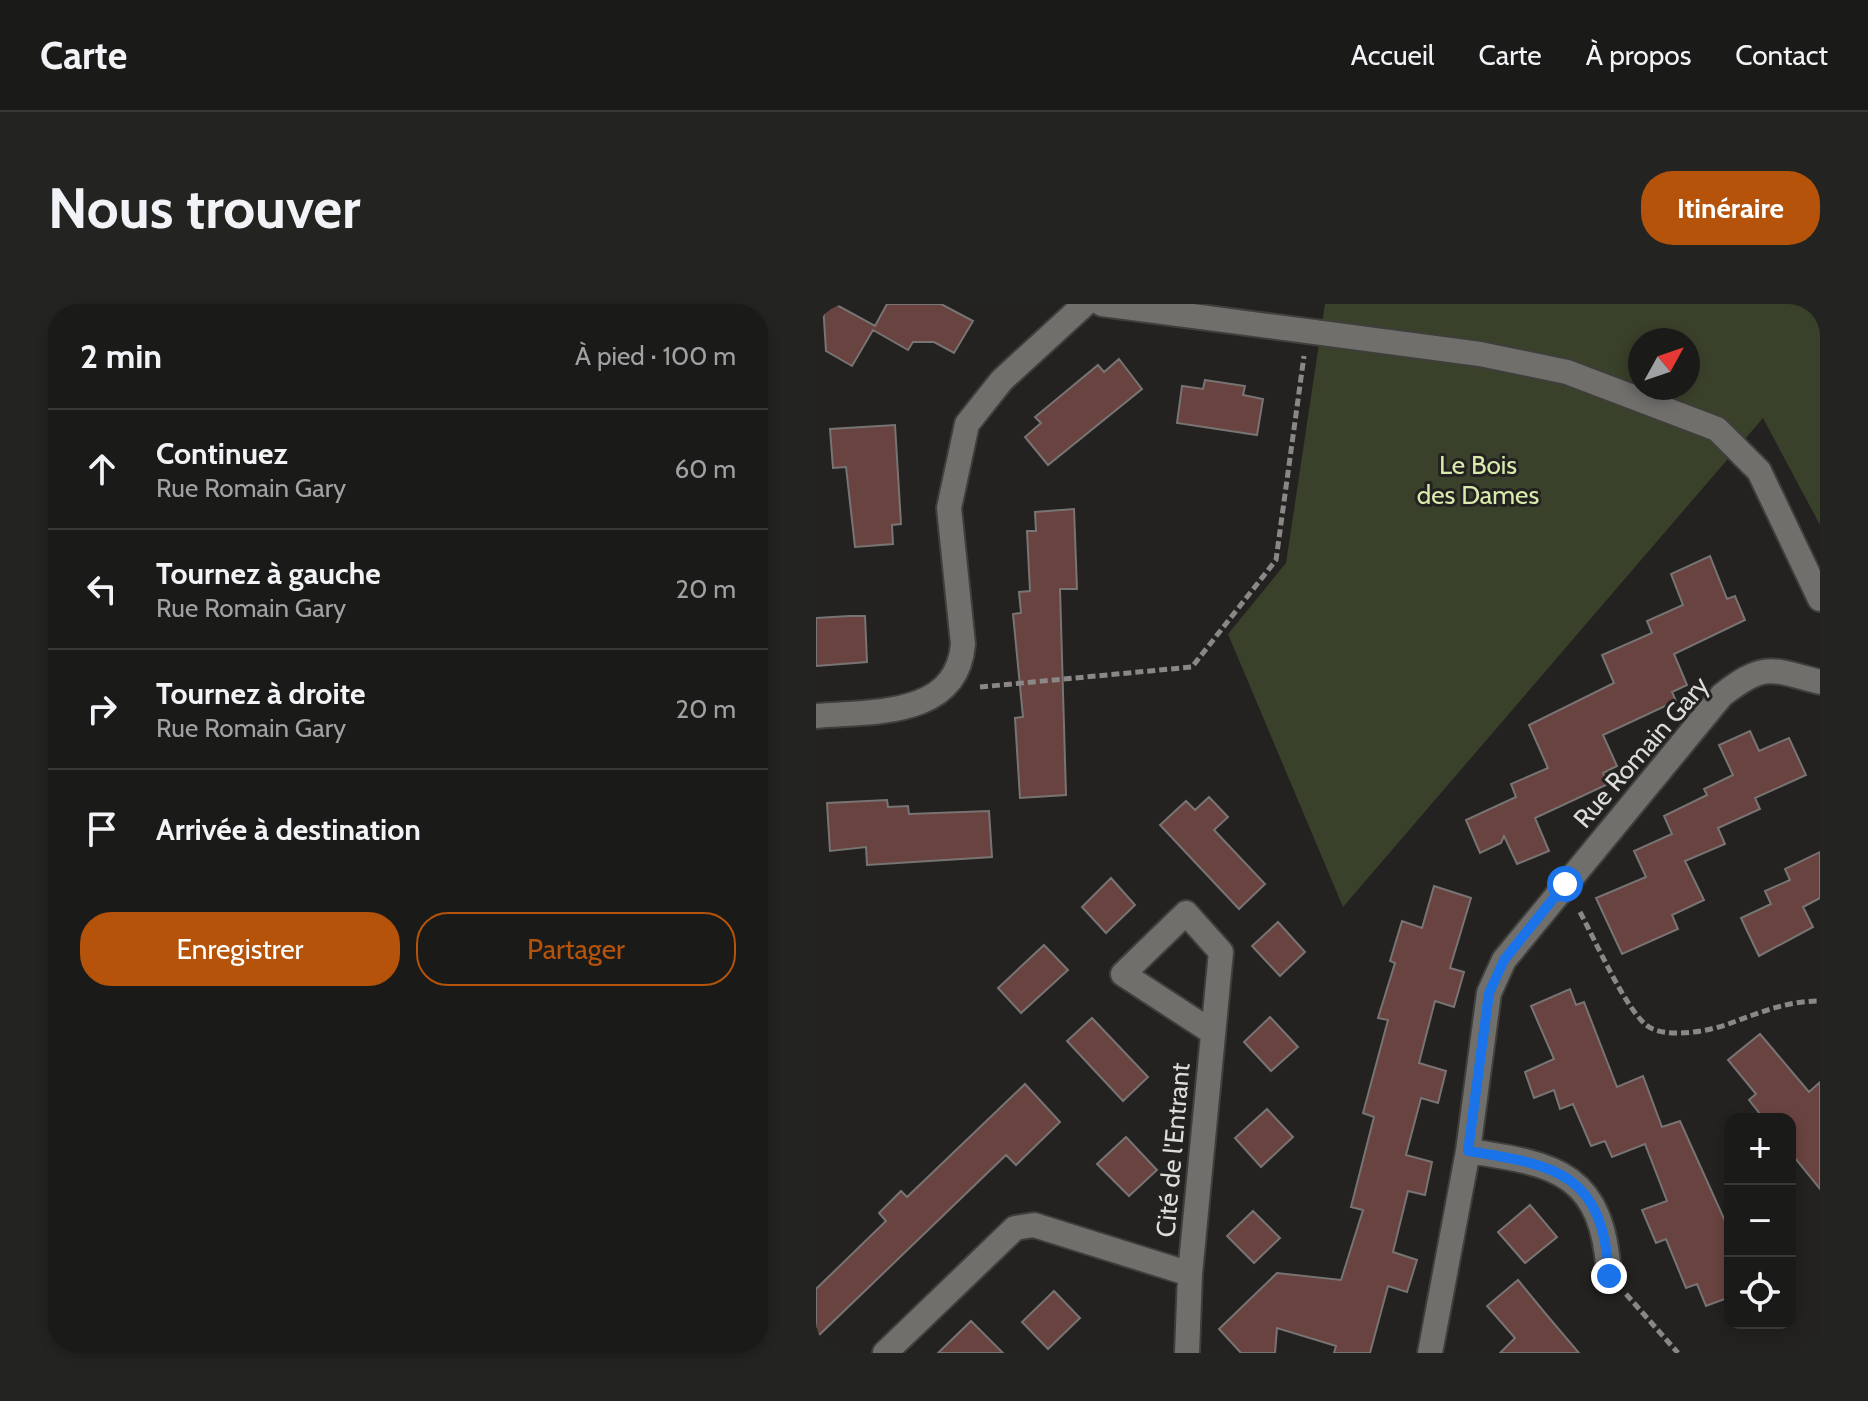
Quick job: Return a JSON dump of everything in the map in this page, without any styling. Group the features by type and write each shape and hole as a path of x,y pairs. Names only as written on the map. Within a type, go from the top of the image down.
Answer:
{"street":[{"path":"816,716 905,709 942,691 961,665 949,508 967,424 1002,380 1085,304"},
{"path":"1102,304 1480,354 1567,372 1717,429 1759,471 1820,599"},
{"name":"Rue Romain Gary","path":"1430,1353 1468,1151 1489,993 1504,960 1722,695 1752,673 1764,671 1776,670 1820,682"},
{"name":"Cité de l'Entrant","path":"1187,1353 1190,1274 1221,952 1186,913 1123,974 1212,1032"},
{"path":"1468,1151 1530,1160 1572,1178 1597,1211 1607,1242 1609,1276"},
{"name":"Cité de l'Entrant","path":"885,1353 1015,1228 1034,1225 1190,1274"}],"path":[{"path":"942,691 1192,667 1276,560 1308,332"},
{"path":"1565,884 1628,1000 1645,1024 1655,1030 1674,1033 1725,1025 1792,1001 1820,1001"},
{"path":"1609,1276 1678,1353"}],"green space":[{"name":"Le Bois des Dames","path":"1325,304 1820,304 1820,525 1763,418 1343,907 1228,634 1286,563"}],"building":[{"path":"823,304 835,304 875,326 887,304 941,304 973,321 954,353 934,342 913,342 908,350 873,330 852,366 826,351"},
{"path":"1119,359 1142,389 1048,465 1025,437 1041,423 1035,417 1098,365 1104,372"},
{"path":"1205,380 1245,386 1243,395 1263,399 1257,435 1177,423 1182,386 1203,389"},
{"path":"895,425 901,524 892,525 893,544 855,547 846,467 833,468 830,429"},
{"path":"1074,509 1077,589 1060,589 1066,795 1020,798 1015,718 1023,717 1013,614 1021,613 1019,592 1030,591 1027,531 1036,531 1035,512"},
{"path":"1710,556 1727,599 1735,596 1745,620 1674,654 1687,685 1672,692 1676,701 1603,735 1617,766 1603,773 1608,784 1535,818 1549,851 1517,864 1504,836 1501,843 1480,853 1466,820 1516,797 1511,784 1548,768 1529,725 1614,683 1602,655 1652,633 1647,621 1683,605 1671,574"},
{"path":"865,616 867,662 816,666 816,618"},
{"path":"1750,731 1759,751 1789,738 1806,775 1755,798 1760,809 1718,828 1725,844 1685,861 1704,900 1672,915 1678,929 1622,954 1596,898 1646,877 1634,851 1672,834 1664,816 1707,795 1704,789 1733,775 1719,745"},
{"path":"1209,797 1228,817 1214,830 1265,884 1239,909 1160,825 1186,801 1195,810"},
{"path":"887,800 888,807 908,806 909,814 989,811 992,857 867,865 866,847 830,851 827,803"},
{"path":"1820,852 1820,898 1803,907 1813,927 1759,956 1741,918 1771,904 1765,891 1790,880 1785,869"},
{"path":"1111,878 1135,905 1106,933 1082,907"},
{"path":"1434,886 1471,898 1450,968 1464,972 1454,1007 1435,1001 1419,1063 1446,1071 1438,1103 1421,1098 1406,1155 1432,1162 1425,1195 1408,1191 1393,1252 1417,1260 1407,1292 1388,1286 1370,1353 1334,1353 1336,1346 1277,1328 1275,1353 1241,1353 1219,1329 1277,1273 1341,1280 1363,1210 1351,1207 1374,1117 1363,1113 1388,1020 1378,1018 1395,963 1390,961 1402,921 1422,928"},
{"path":"1278,922 1305,952 1280,976 1252,946"},
{"path":"1044,945 1068,970 1021,1013 998,988"},
{"path":"1570,989 1576,1005 1584,1002 1617,1087 1643,1076 1662,1127 1680,1121 1724,1219 1724,1299 1706,1306 1697,1284 1686,1288 1666,1239 1656,1243 1642,1210 1667,1201 1645,1144 1612,1157 1605,1141 1591,1146 1573,1104 1560,1109 1554,1090 1534,1098 1525,1072 1554,1059 1531,1006"},
{"path":"1270,1017 1298,1047 1271,1071 1244,1042"},
{"path":"1092,1018 1148,1077 1123,1101 1067,1041"},
{"path":"1760,1034 1809,1092 1820,1082 1820,1189 1796,1159 1796,1113 1759,1113 1749,1100 1756,1094 1728,1060"},
{"path":"1025,1084 1060,1122 1016,1165 1006,1155 816,1338 816,1289 886,1221 879,1213 901,1191 907,1197"},
{"path":"1267,1109 1293,1137 1261,1167 1235,1138"},
{"path":"1126,1137 1157,1170 1129,1196 1097,1164"},
{"path":"1530,1205 1557,1237 1525,1263 1498,1232"},
{"path":"1253,1211 1280,1238 1254,1263 1227,1236"},
{"path":"1518,1280 1579,1353 1500,1353 1515,1338 1487,1306"},
{"path":"1054,1291 1080,1318 1048,1349 1022,1322"},
{"path":"971,1321 1003,1353 938,1353"}],"route":[{"path":"1565,884 1504,960 1489,993 1468,1151 1530,1160 1572,1178 1597,1211 1607,1242 1609,1276"}]}
